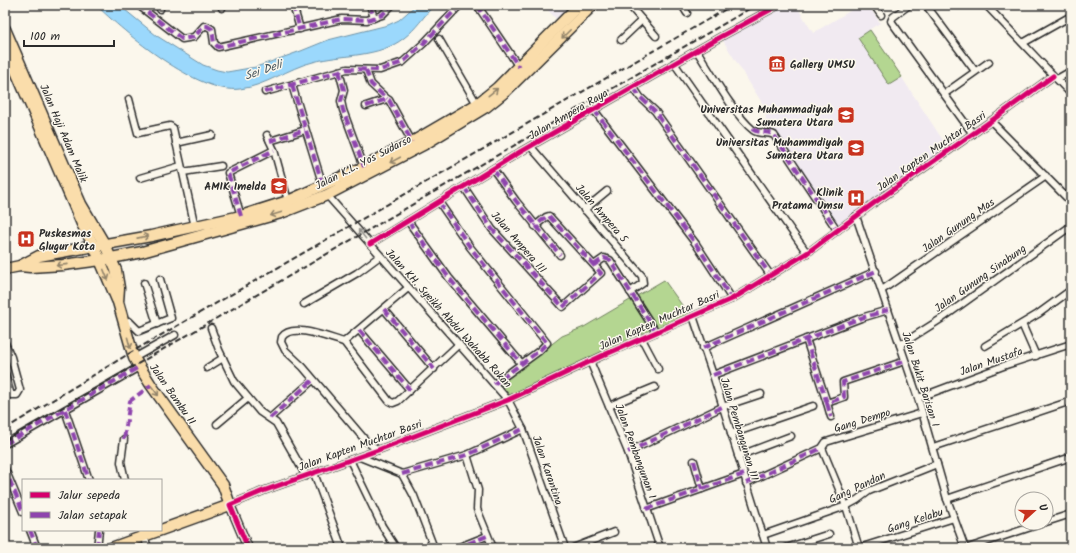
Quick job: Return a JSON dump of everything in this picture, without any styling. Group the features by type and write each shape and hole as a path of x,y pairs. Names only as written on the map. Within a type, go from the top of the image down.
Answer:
{"main road":[{"name":"Jalan K.L. Yos Sudarso","path":"20,266 39,256 105,245 195,227 241,216 325,190 477,104 497,88 579,5"},
{"name":"Jalan K.L. Yos Sudarso","path":"20,266 51,266 101,260 142,252 281,213 325,190 425,144 486,107 506,91 593,5"},
{"name":"Jalan Haji Adam Malik","path":"5,29 81,204 105,245"},
{"name":"Jalan Haji Adam Malik","path":"5,46 82,224 94,246"},
{"name":"Jalan Bambu II","path":"105,245 116,270 119,288 118,302 134,358 223,485 230,505"},
{"path":"94,246 118,302"},
{"path":"116,270 122,263 142,252"},
{"path":"5,269 20,266"},
{"path":"162,527 230,505"},
{"path":"111,548 143,533"}],"street":[{"path":"138,5 182,39 194,37 204,26 207,26 212,29 214,43 218,47 342,19 363,21 374,18 386,12 392,5"},
{"path":"293,5 300,29"},
{"path":"370,5 374,18"},
{"path":"265,92 346,69 386,69 408,59 460,5"},
{"path":"477,5 518,67"},
{"path":"629,5 656,36"},
{"path":"682,5 688,13"},
{"name":"Jalan Ampera Raya","path":"370,244 493,169 634,88 674,63 779,5"},
{"path":"874,5 881,15"},
{"path":"909,5 893,17 891,21 973,134"},
{"path":"926,5 975,71"},
{"path":"990,6 1071,94"},
{"path":"1023,43 1071,16"},
{"path":"621,40 642,20"},
{"path":"438,39 477,104"},
{"path":"697,50 743,120 757,132 771,133 774,135 837,230"},
{"path":"944,94 989,62"},
{"path":"674,63 808,253"},
{"path":"366,70 371,84 391,102 412,142"},
{"path":"339,71 344,90 341,101 343,110 364,167"},
{"name":"Jalan Kapten Muchtar Basri","path":"230,505 508,400 590,361 732,299 808,253 856,216 973,134 1055,78 1071,71"},
{"path":"292,85 325,190"},
{"path":"634,88 640,97 655,111 771,276"},
{"path":"129,99 138,133 171,126 195,227"},
{"path":"366,106 387,99"},
{"path":"594,110 696,244 732,299"},
{"path":"992,122 1071,202"},
{"path":"288,201 274,150 268,138 305,130"},
{"path":"176,143 212,136"},
{"name":"Jalan Ampera 5","path":"531,147 642,276 643,283 630,292"},
{"path":"241,216 228,173 274,150"},
{"path":"140,178 182,169 221,166"},
{"path":"493,169 535,226 560,255"},
{"name":"Jalan Gunung Mas","path":"882,290 1046,176"},
{"name":"Jalan Ampera III","path":"464,187 492,229 563,307 601,274 594,265"},
{"name":"Jalan KH. Syeikh Abdul Wahabb Rokan","path":"325,190 380,256 508,400"},
{"path":"584,210 607,191"},
{"path":"439,202 470,247 546,342 540,350 494,384"},
{"path":"535,226 549,216 594,265 604,258 608,258 656,332"},
{"name":"Jalan Bukit Barisan I","path":"856,216 918,398 933,447 936,464 965,548"},
{"path":"408,221 449,278 521,363"},
{"name":"Jalan Gunung Sinabung","path":"900,345 941,319 1071,226"},
{"path":"304,304 357,273 380,256"},
{"path":"703,348 876,271"},
{"path":"124,323 129,321 139,331 172,317 160,279"},
{"path":"144,283 157,324"},
{"path":"344,342 408,288"},
{"path":"985,346 1022,324 1071,290"},
{"path":"384,309 434,369"},
{"path":"713,375 861,318 888,310"},
{"name":"Jalan Pembangunan III","path":"693,316 732,434 767,548"},
{"path":"1022,324 1036,356"},
{"path":"211,328 232,378 260,412 276,423 306,476"},
{"path":"378,450 366,440 282,345 282,336 290,330 299,330 344,342 389,401 396,403 459,344"},
{"path":"359,330 410,390"},
{"path":"134,358 174,335"},
{"path":"642,338 658,369"},
{"path":"806,339 831,417"},
{"name":"Jalan Mustafa","path":"918,398 1071,344"},
{"path":"5,347 11,357 20,390 17,394 11,395 5,374"},
{"path":"207,368 223,358"},
{"name":"Jalan Pembangunan I","path":"590,361 628,452 660,548"},
{"path":"827,403 844,397 843,382 905,361"},
{"path":"5,444 139,367"},
{"path":"270,418 313,380"},
{"path":"609,406 654,387"},
{"path":"628,452 722,407 761,394"},
{"path":"217,424 248,398"},
{"name":"Jalan Karantina","path":"508,400 523,429 565,548"},
{"path":"933,447 1071,401"},
{"path":"732,434 813,406"},
{"path":"65,410 89,479"},
{"name":"Gang Dempo","path":"746,483 822,448 826,442 922,413"},
{"path":"360,457 402,474 467,455 523,429"},
{"path":"738,456 791,436"},
{"path":"124,439 121,462 125,479"},
{"path":"822,448 846,506 859,548"},
{"path":"467,455 479,494 476,503 477,509 493,548"},
{"path":"947,499 1071,457"},
{"path":"350,460 382,526 396,548"},
{"path":"694,461 702,489"},
{"name":"Gang Pandan","path":"763,535 846,506 869,491 936,464"},
{"path":"5,469 21,500"},
{"path":"314,473 342,548"},
{"path":"402,474 414,496 434,548"},
{"path":"646,509 744,474"},
{"name":"Jalan Bambu II","path":"230,505 248,548"},
{"path":"1054,520 1071,514"},
{"name":"Gang Kelabu","path":"859,548 954,518"},
{"path":"30,531 37,548"},
{"path":"97,548 99,531"},
{"path":"968,548 1020,531"},
{"path":"573,548 614,532"},
{"path":"143,533 148,548"},
{"path":"786,548 829,534"},
{"path":"457,548 487,536"}],"shaded area":[{"path":"543,5 572,5 557,20"},
{"name":"Universitas Muhammadiyah Sumatera Utara","path":"783,5 796,5 813,33 860,5 868,5 880,23 870,29 948,148 838,228 767,124 764,106 722,39"}],"green space":[{"path":"870,30 902,77 889,85 858,38"},
{"path":"664,280 689,315 510,396 501,384 562,336 584,327"}],"water":[{"name":"Sei Deli","path":"96,5 119,5 157,36 203,65 227,72 256,67 328,40 388,25 399,20 416,5 434,5 412,31 404,38 383,49 313,62 295,68 268,81 240,89 223,88 204,82 163,60 125,31"}],"railway":[{"path":"5,429 130,353 733,5"},
{"path":"5,441 756,5"}],"marked path":[{"path":"138,5 182,39 194,37 204,26 207,26 212,29 214,43 218,47 342,19 367,20 382,15 392,5"},
{"path":"293,5 300,29"},
{"path":"370,5 374,18"},
{"path":"265,92 347,69 380,70 403,62 423,44 460,5"},
{"path":"477,5 519,67"},
{"path":"366,70 371,84 387,99"},
{"path":"339,71 344,90 341,101 343,110 364,167"},
{"path":"292,85 323,186"},
{"path":"634,88 640,97 655,111 771,276"},
{"path":"366,106 387,99 389,100 412,142"},
{"path":"594,110 696,244 732,299"},
{"path":"752,129 774,135 837,230"},
{"path":"270,141 305,130"},
{"path":"241,216 228,173 274,150"},
{"path":"493,169 516,201 560,255"},
{"path":"464,187 492,229 563,307 601,273 549,216 535,226"},
{"path":"439,202 470,247 547,343 539,351 494,384"},
{"path":"408,221 449,278 521,363"},
{"path":"594,265 604,258 610,260 656,332"},
{"path":"703,348 876,271"},
{"path":"384,309 434,369"},
{"path":"713,375 861,318 888,310"},
{"path":"359,330 410,390"},
{"path":"806,339 827,403 844,397 843,382 905,361"},
{"path":"5,444 139,367"},
{"path":"270,418 313,380"},
{"path":"124,439 130,401 151,385"},
{"path":"827,403 831,417"},
{"path":"628,452 722,407"},
{"path":"65,410 89,479"},
{"path":"402,474 467,455 523,429"},
{"path":"746,483 822,448"},
{"path":"694,461 702,489"},
{"path":"5,469 22,510"},
{"path":"646,509 744,474"},
{"path":"30,531 37,548"},
{"path":"97,548 99,531"},
{"path":"457,548 487,536"}],"cycle path":[{"path":"370,244 520,152 779,5"},
{"path":"248,548 230,505 263,491 378,450 508,400 604,355 732,299 807,253 874,203 1053,76"}],"place":[{"name":"Gallery UMSU","path":"777,64"},
{"name":"Universitas Muhammadiyah Sumatera Utara","path":"846,115"},
{"name":"Universitas Muhammdiyah Sumatera Utara","path":"856,148"},
{"name":"AMIK Imelda","path":"279,186"},
{"name":"Klinik Pratama Umsu","path":"856,198"},
{"name":"Puskesmas Glugur Kota","path":"26,239"}]}
